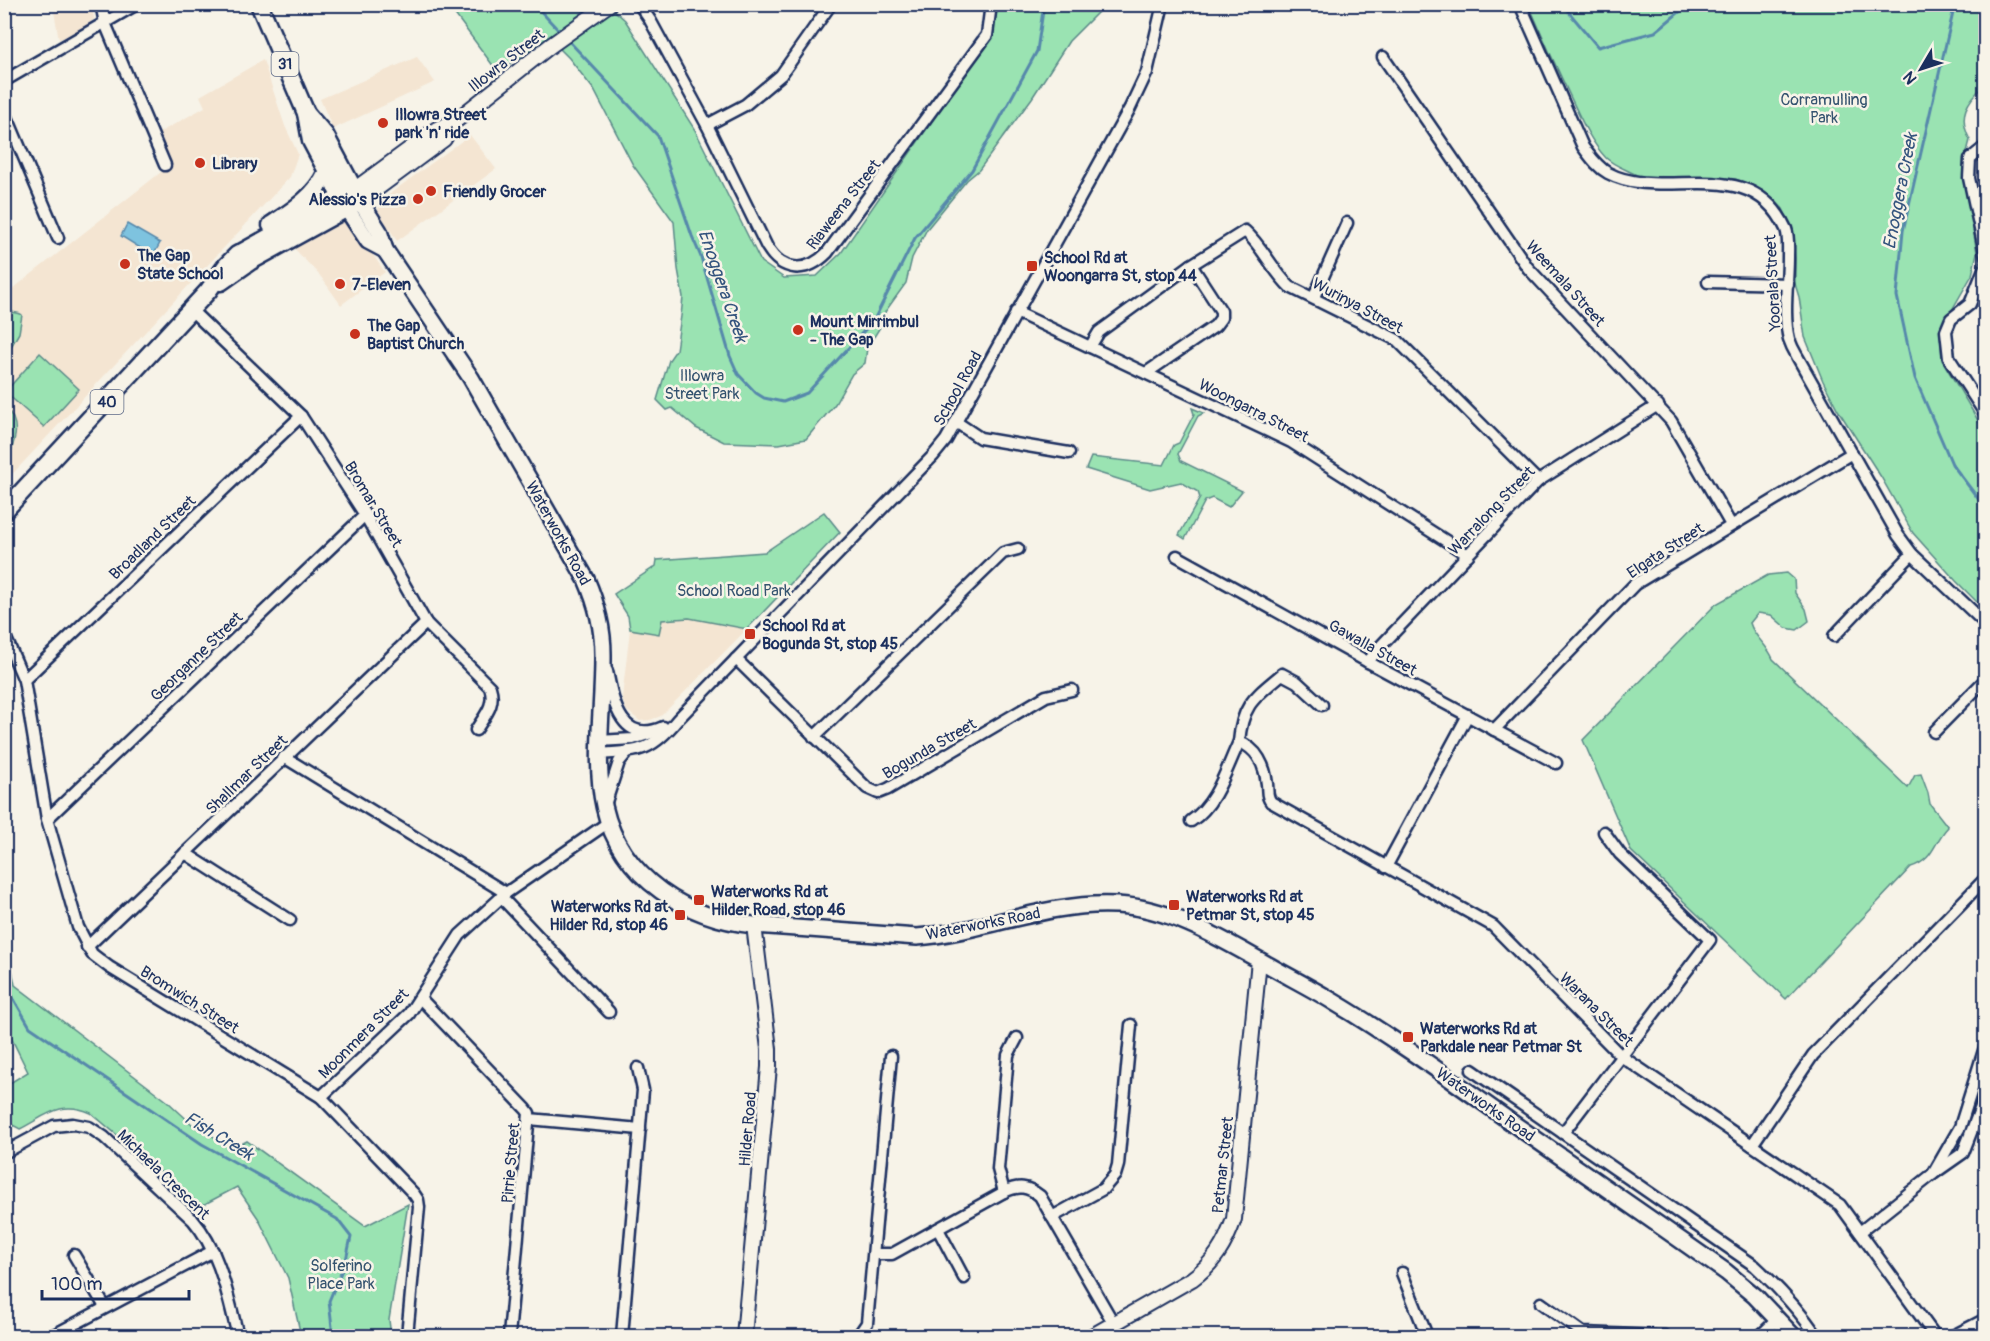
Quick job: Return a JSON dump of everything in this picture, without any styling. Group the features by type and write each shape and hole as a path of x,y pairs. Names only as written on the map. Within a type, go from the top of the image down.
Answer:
{"main road":[{"name":"Waterworks Road","path":"260,4 306,113 311,141 326,173 379,231 385,250 471,378 586,579 597,613 603,653 599,747 600,788 606,816 618,845 648,881 665,894 718,920 754,925 917,937 940,935 1058,908 1087,905 1119,905 1153,911 1180,920 1335,1002 1414,1054 1678,1238 1755,1296 1793,1336"},
{"name":"Waterworks Road","path":"306,113 326,135 350,199"},
{"path":"232,259 264,230 304,201 320,185 326,173"},
{"name":"40","path":"4,511 191,310 232,259 247,249 350,199"},
{"name":"40","path":"208,291 350,199"}],"street":[{"path":"101,4 105,23 165,165"},
{"path":"4,81 137,4"},
{"name":"Illowra Street","path":"350,199 444,139 454,122 550,46 609,4"},
{"name":"Riaweena Street","path":"639,4 707,125 773,258 780,264 796,268 812,265 827,253 987,34 991,4"},
{"path":"707,125 745,105 781,75 831,4"},
{"name":"School Road","path":"599,747 628,752 657,742 933,456 956,422 1126,116 1147,72 1163,4"},
{"name":"Yoorala Street","path":"1520,4 1575,131 1593,161 1607,173 1629,181 1718,183 1742,188 1762,199 1775,212 1787,231 1789,340 1898,536 1912,554 1986,624"},
{"name":"Weemala Street","path":"1383,57 1528,268 1671,421 1731,525"},
{"path":"4,110 58,238"},
{"path":"1986,146 1970,159 1969,178 1986,257"},
{"path":"1314,297 1347,223"},
{"name":"Wurinya Street","path":"1191,265 1245,231 1254,239 1290,287 1397,340 1538,482"},
{"path":"1986,264 1970,304 1951,319 1946,332 1949,358 1986,415"},
{"path":"1090,347 1099,332 1191,265 1221,311 1221,318 1215,326 1146,373"},
{"path":"1708,282 1788,284"},
{"name":"Bromar Street","path":"191,310 301,416 365,515 426,623 490,687 492,703 476,730"},
{"name":"Woongarra Street","path":"1016,312 1291,442 1468,555"},
{"name":"Warralong Street","path":"1368,662 1538,482 1658,405"},
{"name":"Broadland Street","path":"24,680 301,416"},
{"path":"956,422 980,438 1069,453"},
{"name":"Elgata Street","path":"1494,730 1635,584 1852,453"},
{"name":"Georganne Street","path":"47,819 365,515"},
{"path":"814,736 1003,553 1018,549"},
{"path":"1834,636 1912,554"},
{"name":"Gawalla Street","path":"1177,556 1556,763"},
{"name":"Shallmar Street","path":"87,947 426,623"},
{"name":"Bromwich Street","path":"4,634 24,680 47,819 78,927 87,947 92,954 109,967 321,1097 418,1200 407,1336"},
{"path":"603,653 614,705 621,718 630,726 644,730 663,727"},
{"name":"Bogunda Street","path":"736,659 867,788 878,793 1046,696 1072,690"},
{"path":"1191,821 1202,814 1215,795 1239,741 1241,719 1251,702 1282,674 1297,682 1322,705"},
{"path":"1934,732 1986,679"},
{"path":"1386,867 1468,715"},
{"name":"School Road","path":"599,747 637,739 678,719"},
{"name":"Warana Street","path":"1239,741 1247,744 1254,751 1264,771 1267,798 1271,802 1484,919 1622,1056 1840,1205 1935,1336"},
{"path":"606,816 619,762 628,752"},
{"path":"284,757 503,895 609,1012"},
{"name":"Moonmera Street","path":"321,1097 409,1014 460,935 503,895 606,816"},
{"path":"1563,1133 1710,940 1620,854 1604,832"},
{"path":"185,853 290,920"},
{"path":"1752,1145 1813,1055 1986,878"},
{"name":"Hilder Road","path":"744,1336 769,1067 769,1048 754,925"},
{"name":"Petmar Street","path":"1092,1336 1192,1279 1205,1269 1218,1254 1228,1237 1234,1219 1259,960"},
{"name":"Pirrie Street","path":"420,999 526,1108 529,1119 509,1336"},
{"path":"1052,1217 1103,1189 1114,1175 1118,1165 1131,1025"},
{"path":"1004,1192 998,1170 1008,1055 1017,1038"},
{"path":"1933,1174 1960,1127 1986,1044"},
{"path":"858,1336 867,1323 891,1056"},
{"path":"622,1336 643,1090 638,1068"},
{"path":"1472,1070 1755,1266 1777,1286 1817,1336"},
{"path":"1860,1232 1963,1153 1986,1094"},
{"path":"529,1119 640,1129"},
{"name":"Michaela Crescent","path":"4,1153 54,1126 73,1124 89,1127 104,1137 193,1220 203,1233 213,1251 238,1336"},
{"path":"874,1254 892,1254 1012,1188 1027,1188 1040,1196 1113,1324"},
{"path":"1664,1228 1674,1210"},
{"path":"1678,1238 1688,1220"},
{"path":"938,1229 964,1278"},
{"path":"52,1336 213,1251"},
{"path":"74,1256 105,1307"},
{"path":"1402,1273 1427,1336"},
{"path":"1541,1303 1583,1333 1665,1336"},
{"path":"1953,1336 1986,1318"},
{"path":"1760,1336 1778,1319"}],"shaded area":[{"path":"53,5 92,5 94,19 85,27 59,40"},
{"path":"417,57 435,82 333,129 320,99"},
{"name":"The Gap State School","path":"263,60 285,126 298,154 290,177 5,482 5,295 170,165 157,134 205,107 200,96"},
{"path":"470,135 496,169 397,241 378,211 380,201"},
{"name":"7-Eleven","path":"339,220 349,223 385,272 341,305 321,277 293,247"},
{"path":"689,618 747,629 661,716 640,721 626,710 622,698 630,629 658,634 662,620"}],"green space":[{"name":"Illowra Street Park","path":"448,5 608,5 625,20 695,130 761,262 784,278 817,276 841,253 991,36 995,5 1105,5 1069,41 1032,98 979,170 967,180 927,229 912,258 906,283 885,312 882,324 867,348 865,363 852,374 835,404 806,439 779,444 724,442 696,428 672,408 667,410 657,400 669,360 676,350 683,297 674,222 633,165 594,90 569,58 551,40 497,71"},
{"name":"Corramulling Park","path":"1529,5 1985,5 1985,84 1969,103 1964,116 1970,140 1963,168 1977,253 1972,275 1940,331 1942,360 1985,432 1985,610 1913,533 1881,477 1838,410 1823,381 1805,337 1795,284 1793,239 1790,224 1783,209 1775,200 1752,185 1735,179 1638,176 1606,158 1586,130"},
{"path":"5,309 22,315 19,333 5,357"},
{"path":"40,353 79,389 44,427 5,392"},
{"path":"5,407 14,420 15,434 5,466"},
{"path":"1192,408 1204,413 1198,416 1178,454 1181,461 1242,491 1229,507 1212,498 1205,501 1185,539 1179,535 1200,498 1198,492 1181,482 1150,489 1086,469 1091,457 1164,465 1194,414"},
{"name":"School Road Park","path":"824,512 840,532 747,629 689,618 662,620 659,634 630,629 628,616 614,594 656,566 657,560 765,552"},
{"path":"1787,573 1794,579 1795,593 1806,609 1809,621 1797,630 1786,628 1771,615 1758,613 1750,623 1755,633 1773,659 1908,788 1915,775 1921,774 1930,804 1948,827 1929,855 1919,864 1911,867 1786,999 1631,851 1583,740 1716,604 1768,575"},
{"name":"Solferino Place Park","path":"5,934 15,985 167,1101 194,1126 234,1148 247,1141 365,1226 408,1204 389,1320 391,1336 301,1336 288,1278 258,1218 237,1187 201,1206 91,1113 80,1109 54,1111 20,1129 5,1121 5,1086 28,1072 5,1025"}],"water":[{"path":"127,224 160,243 153,256 121,236"}],"waterway":[{"name":"Enoggera Creek","path":"534,4 562,34"},
{"name":"Enoggera Creek","path":"567,39 658,136 701,257 730,356 738,374 764,398 783,402 807,393 874,320 915,238 972,170 1037,51 1044,4"},
{"name":"Enoggera Creek","path":"1562,4 1598,47 1655,32 1689,4"},
{"name":"Enoggera Creek","path":"1955,4 1903,231 1897,296 1915,378 1952,464 1986,509"},
{"name":"Fish Creek","path":"4,982 30,1027 202,1144 337,1219 351,1237 346,1260 329,1301 333,1336"}],"place":[{"name":"Illowra Street park 'n' ride","path":"383,123"},
{"name":"Library","path":"200,163"},
{"name":"Friendly Grocer","path":"431,191"},
{"name":"Alessio's Pizza","path":"418,199"},
{"name":"The Gap State School","path":"125,264"},
{"name":"School Rd at Woongarra St, stop 44","path":"1032,266"},
{"name":"7-Eleven","path":"340,284"},
{"name":"Mount Mirrimbul - The Gap","path":"798,330"},
{"name":"The Gap Baptist Church","path":"355,334"},
{"name":"School Rd at Bogunda St, stop 45","path":"750,634"},
{"name":"Waterworks Rd at Hilder Road, stop 46","path":"699,900"},
{"name":"Waterworks Rd at Petmar St, stop 45","path":"1174,905"},
{"name":"Waterworks Rd at Hilder Rd, stop 46","path":"680,915"},
{"name":"Waterworks Rd at Parkdale near Petmar St","path":"1408,1037"}]}
